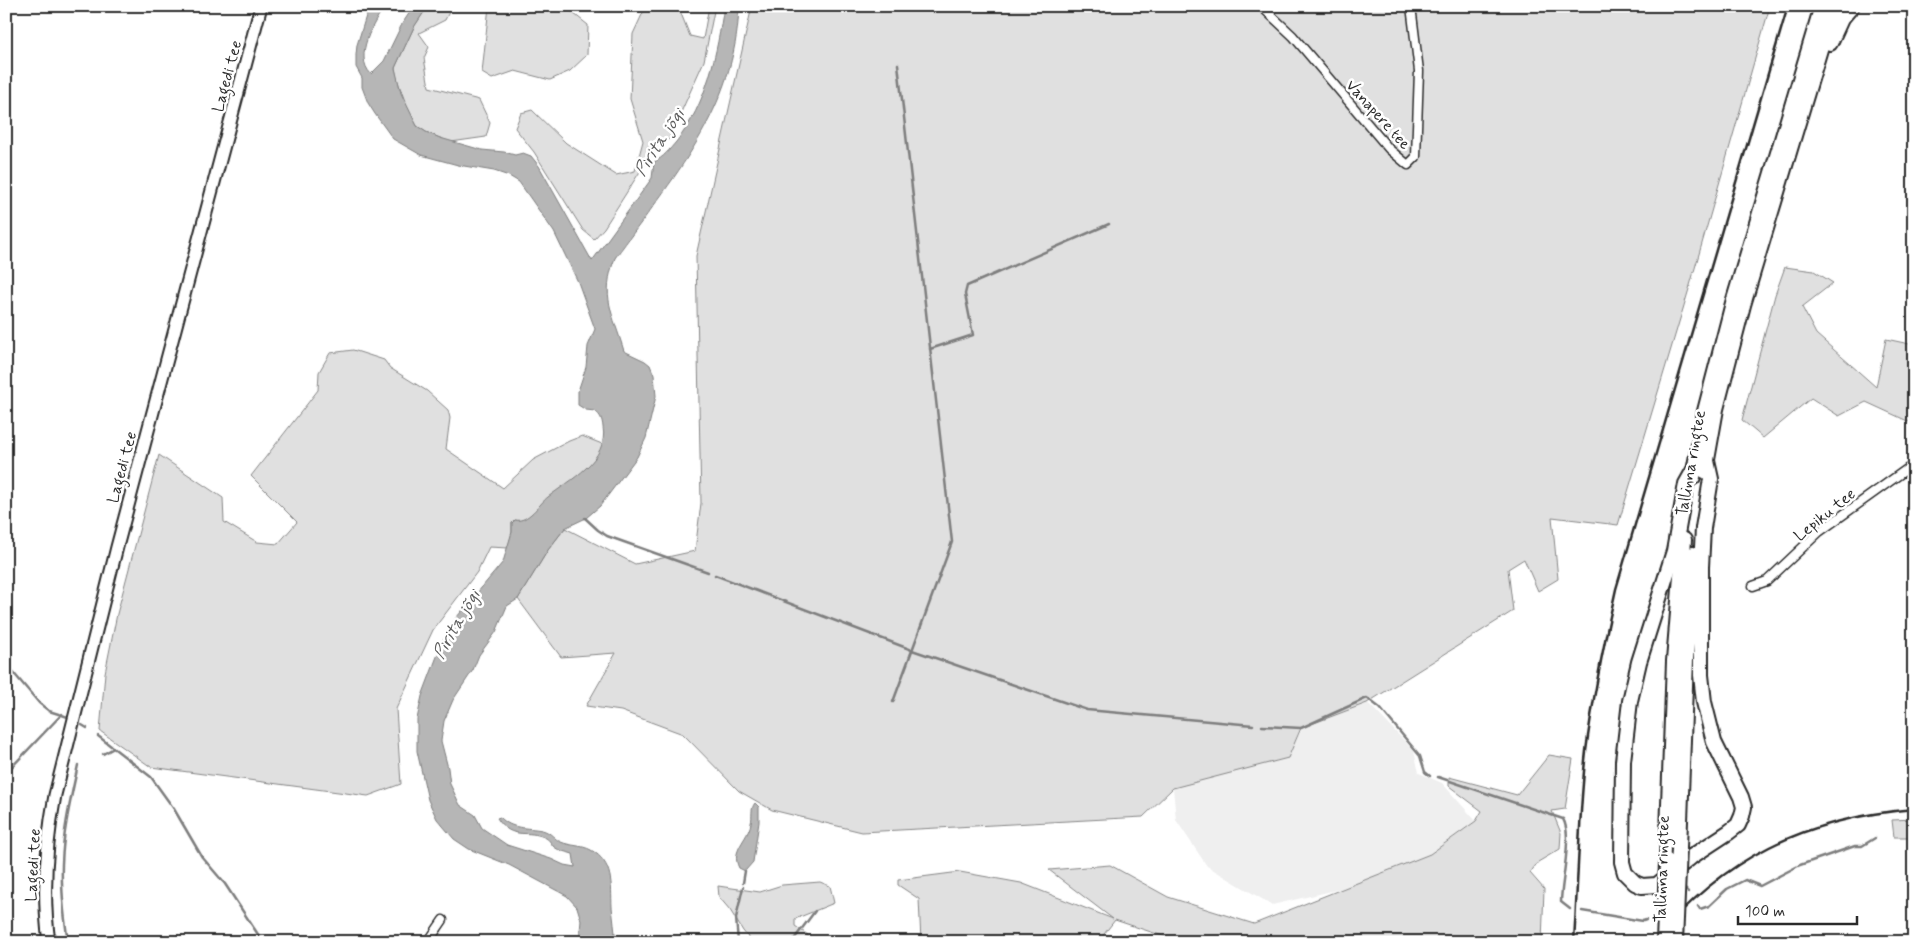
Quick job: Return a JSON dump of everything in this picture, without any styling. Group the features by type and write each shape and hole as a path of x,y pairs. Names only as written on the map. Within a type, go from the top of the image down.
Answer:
{"highway":[{"name":"Tallinna ringtee","path":"1676,942 1690,592 1705,411 1732,302 1822,6"},
{"name":"Tallinna ringtee","path":"1664,942 1679,588 1684,532 1729,356 1833,6"},
{"path":"1801,112 1812,97 1826,52 1841,19 1852,6"},
{"path":"1701,464 1710,479 1703,528 1701,567 1701,675 1704,702 1714,742 1744,807 1738,825 1729,832 1691,857 1657,885 1642,886 1630,880 1625,873 1622,862 1623,761 1626,728 1634,676 1674,551 1686,484 1701,464"}],"street":[{"name":"Lagedi tee","path":"49,941 45,879 50,823 55,795 119,537 261,6"},
{"name":"Vanapere tee","path":"1261,6 1292,36 1388,149 1408,165 1416,157 1419,71 1410,6"},
{"name":"Lepiku tee","path":"1753,586 1768,581 1838,517 1914,464"},
{"path":"428,942 443,920"},
{"path":"36,942 49,941"}],"shaded area":[{"path":"428,6 452,6 445,20 419,33 429,47 424,58 429,87 479,100 490,123 486,137 451,142 440,138 417,126 407,107 395,68 414,27"},
{"path":"489,6 564,6 588,25 587,55 570,71 550,80 515,71 492,79 482,73"},
{"path":"646,6 678,6 690,36 703,39 709,6 715,6 704,61 669,139 655,148 604,228 594,239 583,230 534,152 515,128 521,113 532,110 566,143 616,175 635,171 643,141 630,99 633,34"},
{"path":"752,6 1770,6 1689,289 1618,525 1552,517 1558,579 1538,591 1524,559 1508,569 1513,611 1367,703 1301,728 1288,758 1173,788 1143,817 862,832 772,810 739,791 683,734 621,711 586,706 616,653 561,657 518,599 548,550 565,528 635,564 695,551 701,503 696,256"},
{"path":"1785,267 1814,271 1833,283 1802,307 1816,334 1876,387 1886,339 1914,345 1914,424 1866,402 1839,416 1811,398 1763,438 1742,420 1775,295"},
{"path":"353,350 384,360 390,368 427,391 448,410 450,418 446,449 503,488 533,460 582,436 602,444 610,473 551,526 515,520 512,523 508,548 489,547 477,572 433,630 396,709 401,784 368,796 151,767 100,731 105,673 117,614 159,455 223,498 224,522 257,542 278,544 297,522 251,476 318,390 319,372 330,353"},
{"path":"1367,702 1414,751 1419,773 1442,783 1476,821 1430,854 1349,887 1272,905 1207,866 1176,820 1173,788 1287,758 1303,727"},
{"path":"1549,755 1573,759 1565,809 1552,811 1561,833 1560,849 1538,862 1530,873 1544,889 1542,942 1173,942 1169,938 1115,920 1101,938 1026,942 982,938 977,942 921,942 919,899 898,885 898,880 960,872 1021,883 1113,919 1049,870 1110,865 1168,897 1254,924 1430,854 1476,821 1482,811 1449,786 1449,777 1517,795"},
{"path":"1914,819 1914,837 1894,837 1892,820"},
{"path":"820,882 830,886 834,903 795,919 795,926 808,935 809,942 752,942 719,897 718,886 760,892 782,885"}],"water":[{"name":"Pirita jõgi","path":"369,6 385,6 367,39 364,58 366,67 371,74 384,61 402,24 414,6 428,6 414,27 395,68 401,93 417,126 440,138 482,150 515,155 523,153 531,156 539,166 592,261 652,178 654,162 669,151 687,127 696,111 709,77 718,42 724,6 739,6 735,43 726,78 713,110 697,141 678,171 615,258 611,271 608,294 612,315 624,351 650,365 654,375 656,396 646,438 637,457 600,506 586,518 565,528 548,550 518,599 507,606 496,632 479,655 473,670 453,700 444,721 441,741 450,784 460,805 475,815 482,828 507,845 575,867 573,854 554,847 547,839 539,835 508,830 497,818 500,817 514,826 542,830 548,832 561,842 587,848 604,861 610,875 616,942 579,942 581,920 577,907 567,896 509,865 469,849 454,839 437,819 428,800 417,751 417,719 422,696 444,639 456,618 503,562 512,532 512,523 515,520 524,519 529,516 548,497 586,468 600,449 603,439 603,427 599,414 578,405 578,391 586,367 588,346 595,329 578,282 554,232 519,182 509,176 421,155 393,139 368,103 362,87 362,78 356,67 357,45"},
{"path":"755,803 759,807 759,822 753,862 745,871 739,868 737,856 740,845 749,829"}],"waterway":[{"path":"893,702 952,542 898,64"},
{"path":"930,349 973,335 965,294 967,286 1109,224"},
{"path":"585,518 607,536 708,572"},
{"path":"715,575 912,650 1087,710 1253,725"},
{"path":"6,664 39,703 49,711 68,717"},
{"path":"1262,726 1301,728 1367,698 1380,708 1420,756 1425,772 1430,776"},
{"path":"6,773 62,714"},
{"path":"82,725 87,728"},
{"path":"98,736 151,777 174,809 202,857 225,884 263,942"},
{"path":"103,754 114,748"},
{"path":"68,942 62,893 63,852 68,814 78,765"},
{"path":"1438,777 1563,819 1566,826 1567,847 1561,902 1570,909"},
{"path":"1698,906 1700,909 1709,906 1727,889 1745,880 1760,886 1800,865 1855,846 1862,846 1875,838"},
{"path":"743,883 745,871"},
{"path":"738,942 736,918 743,887"},
{"path":"1683,887 1688,892"},
{"path":"792,942 815,911"},
{"path":"1582,911 1646,920"}],"railway":[{"path":"1574,942 1580,822 1586,751 1599,670 1616,589 1788,6"},
{"path":"1654,942 1681,912 1709,887 1738,865 1769,847 1802,833 1838,822 1875,814 1914,809"}]}
